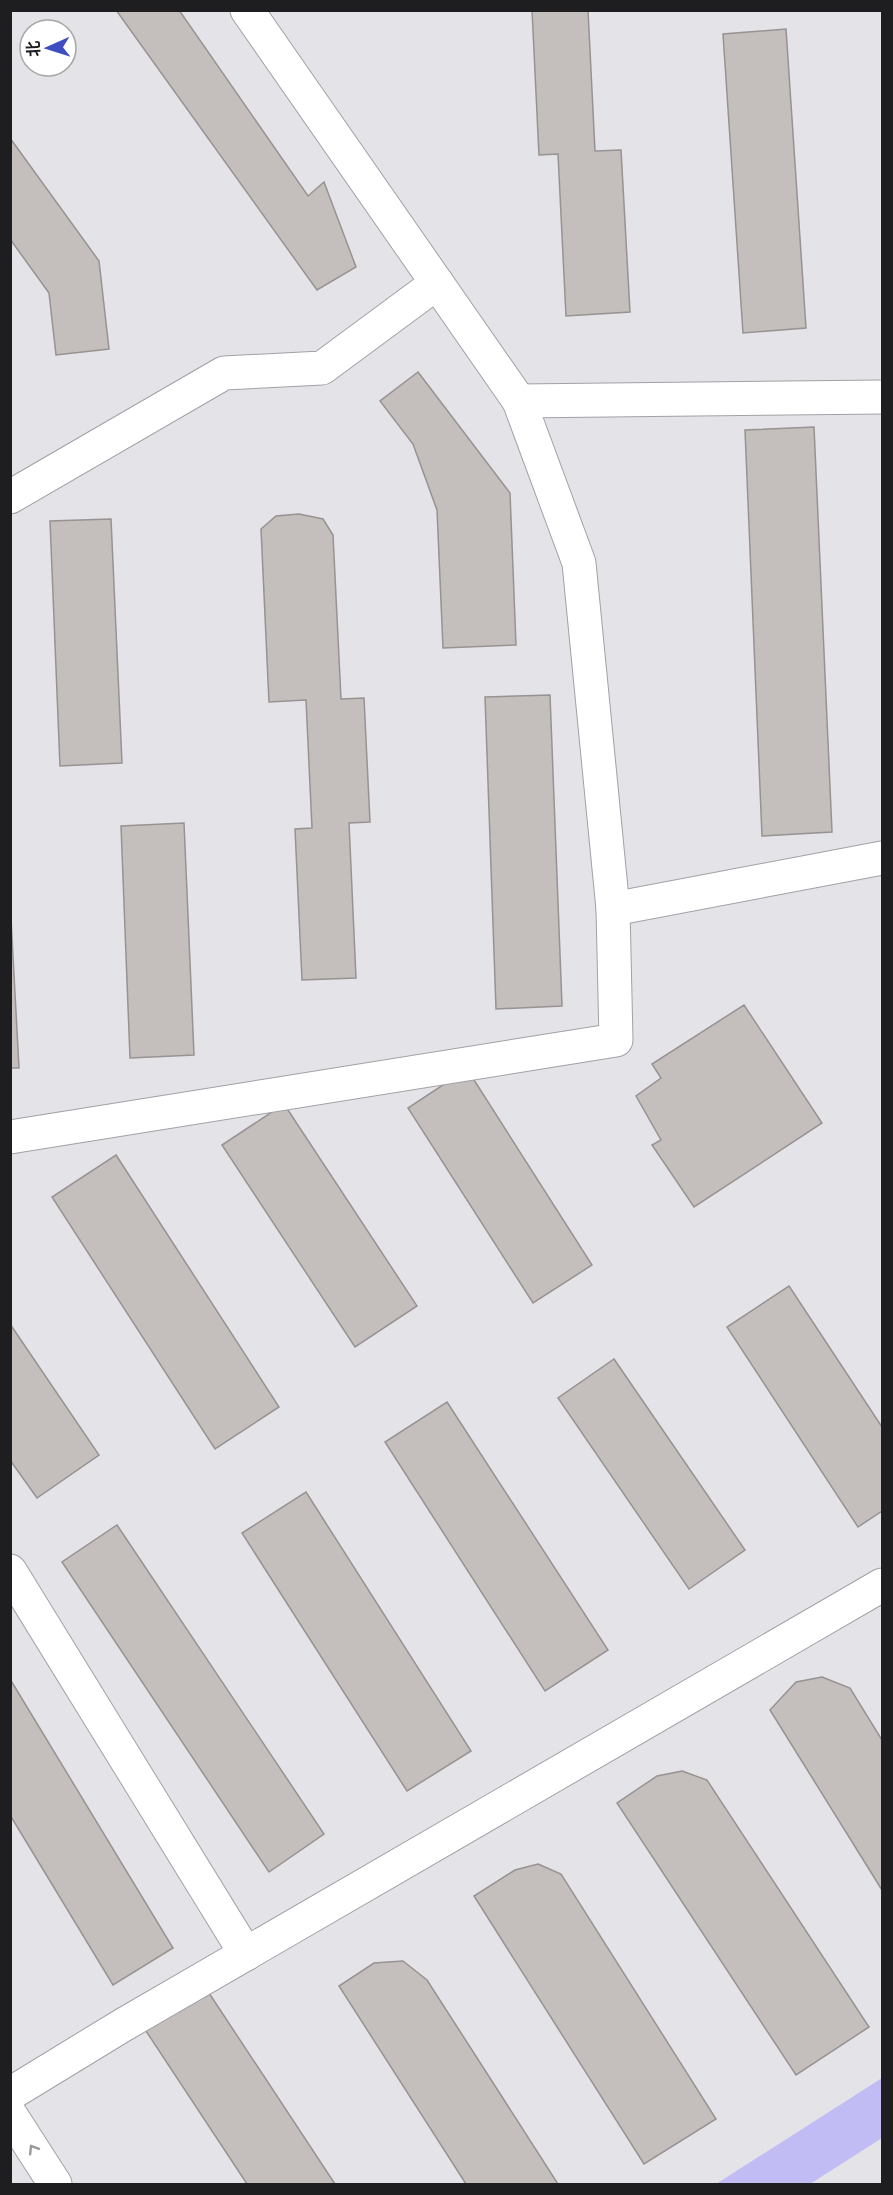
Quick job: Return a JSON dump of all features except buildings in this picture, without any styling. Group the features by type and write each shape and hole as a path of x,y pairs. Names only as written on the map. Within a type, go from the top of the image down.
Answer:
{"street":[{"path":"10,1137 616,1040 613,909 579,563 519,401 247,10"},
{"path":"10,497 224,373 322,368 437,283"},
{"path":"519,401 882,397"},
{"path":"613,909 882,858"},
{"path":"10,1571 246,1954"},
{"path":"10,2094 123,2025 882,1585"},
{"path":"10,2114 55,2184"}],"shaded area":[{"path":"882,2078 882,2138 810,2184 716,2184"}]}
